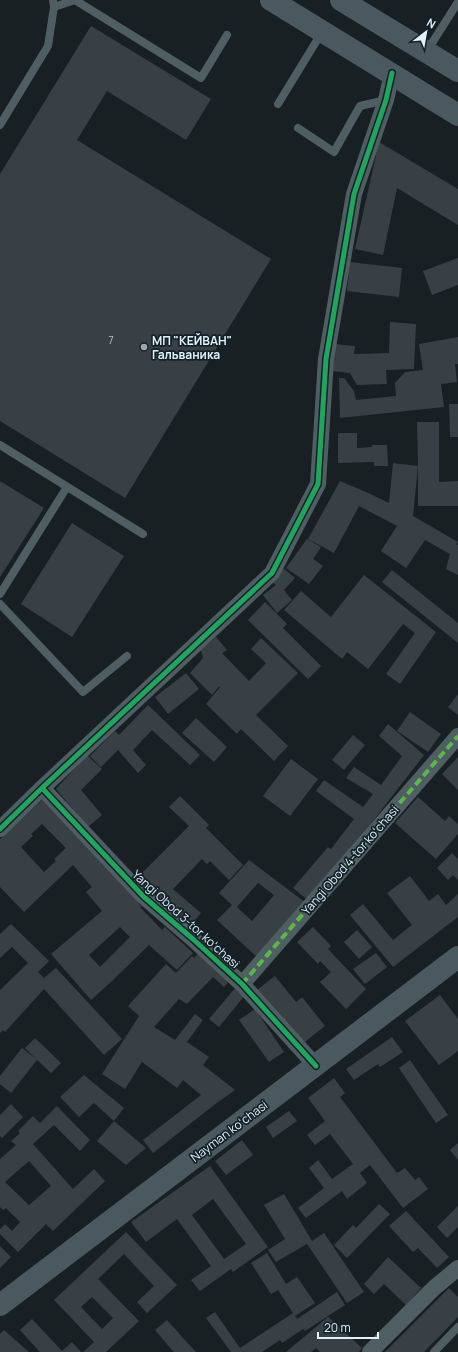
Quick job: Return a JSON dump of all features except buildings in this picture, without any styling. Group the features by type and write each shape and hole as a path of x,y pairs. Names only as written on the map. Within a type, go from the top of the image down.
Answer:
{"main road":[{"path":"271,0 392,73 458,115"},
{"path":"341,0 458,71"},
{"name":"Nayman koʻchasi","path":"0,1305 316,1066 458,956"}],"street":[{"path":"0,828 272,573 318,484 326,359 354,194 386,100 392,73"},
{"name":"Yangi Obod 4-tor koʻchasi","path":"242,984 458,736"},
{"name":"Yangi Obod 3-tor koʻchasi","path":"42,788 144,897 242,984 316,1066"},
{"path":"370,1352 434,1288 458,1268"}],"lane":[{"path":"0,125 48,46 53,4 76,0 202,78 227,35"},
{"path":"426,52 458,2"},
{"path":"278,104 323,31"},
{"path":"298,128 334,152 360,106 386,100"},
{"path":"0,445 143,534"},
{"path":"0,594 67,487"},
{"path":"0,604 83,692 127,656"},
{"path":"434,1352 458,1327"}],"marked path":[{"path":"242,984 458,736"}],"cycle path":[{"path":"0,829 272,573 318,484 326,359 354,194 386,100 392,73"},
{"path":"42,788 144,897 242,984 316,1066"}],"place":[{"name":"МП \"КЕЙВАН\" Гальваника","path":"144,347"}]}
